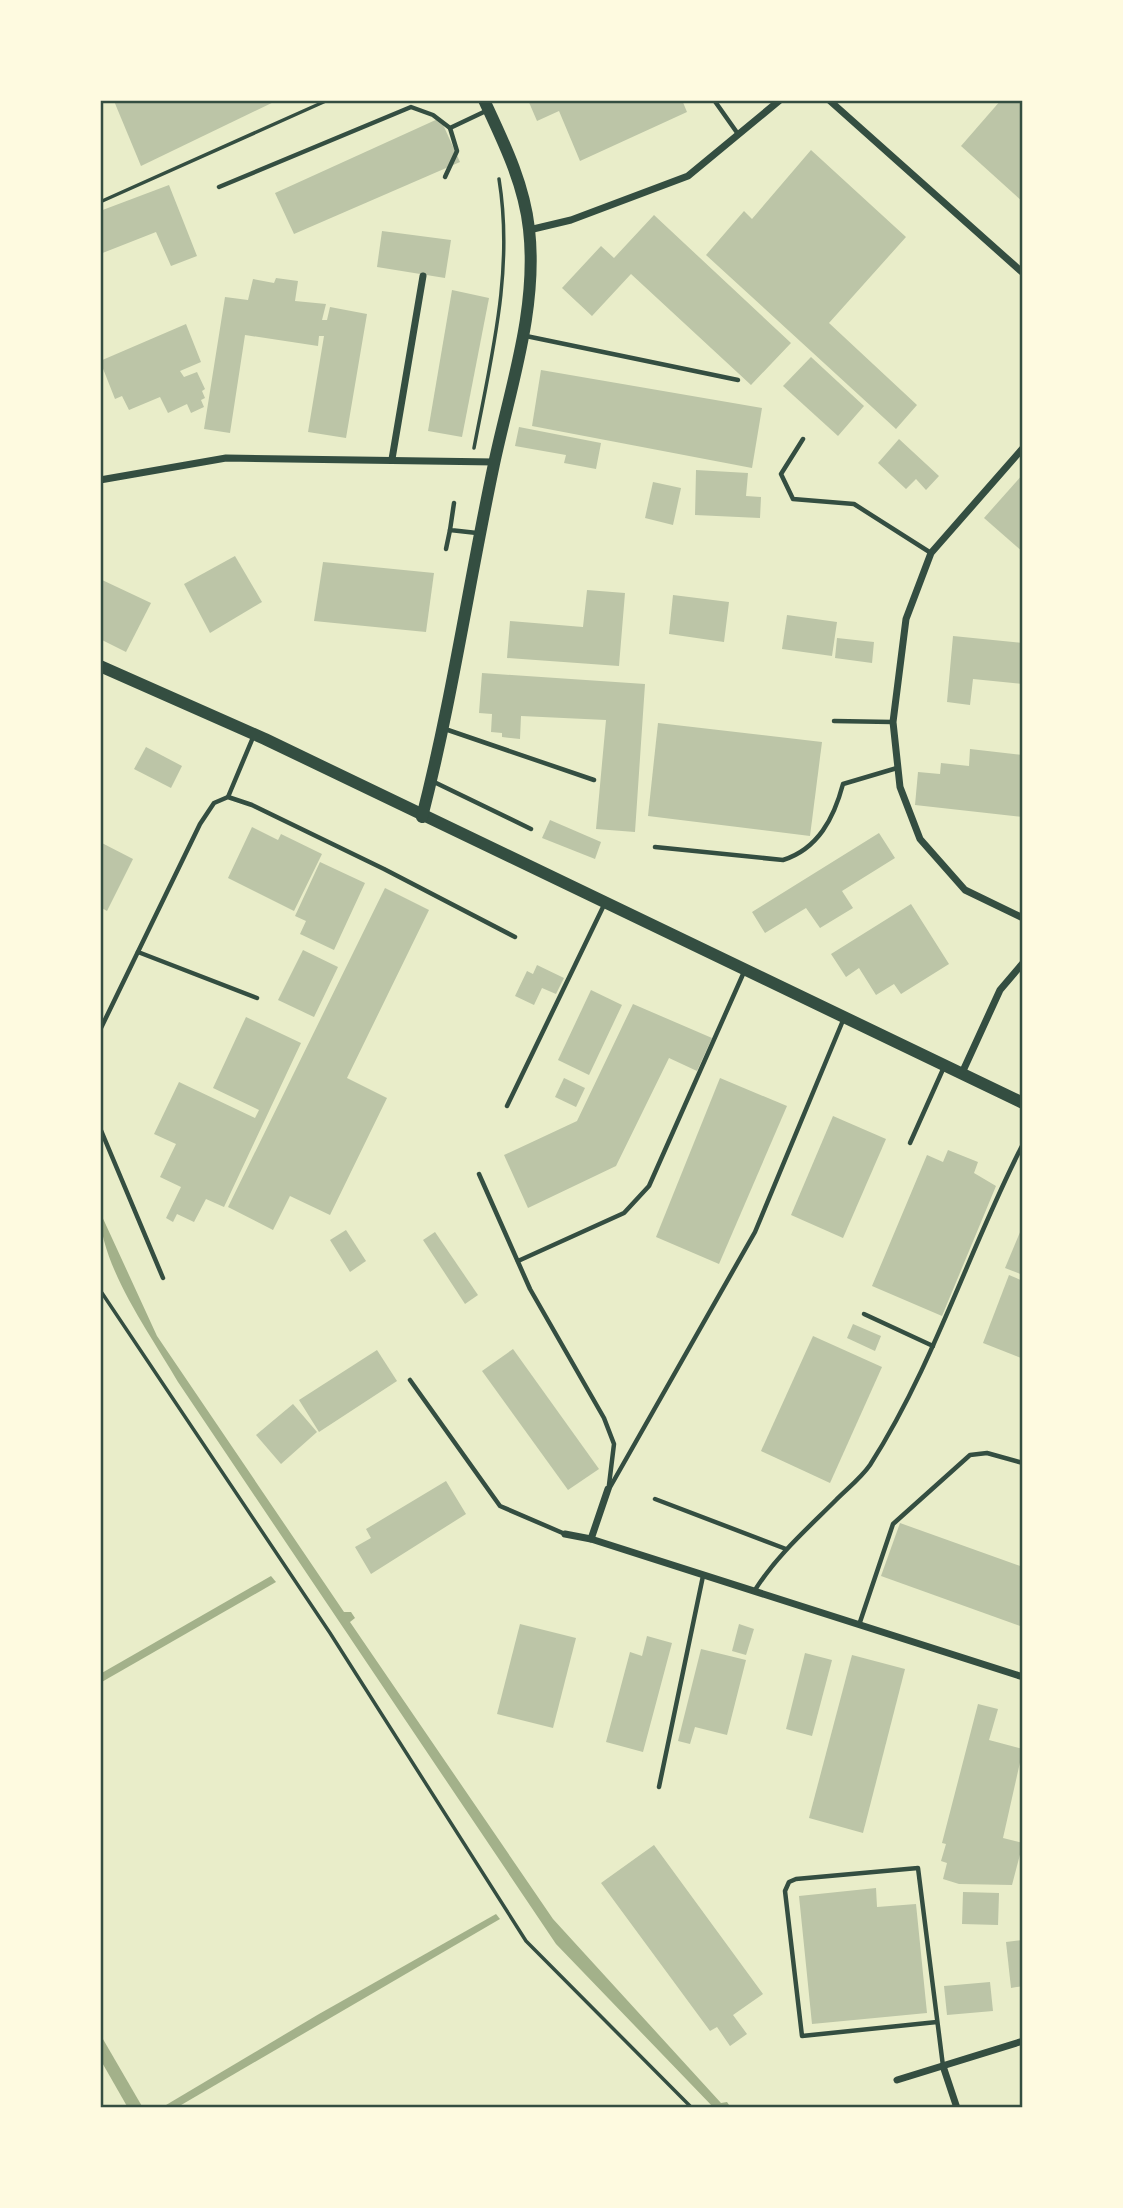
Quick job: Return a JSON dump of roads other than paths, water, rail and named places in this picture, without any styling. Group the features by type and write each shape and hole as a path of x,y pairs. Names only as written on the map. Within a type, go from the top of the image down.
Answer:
{"street":[{"path":"529,230 571,219 688,176 780,100"},
{"path":"829,100 1023,273"},
{"path":"422,817 445,729 495,462 523,336 529,230 516,172 486,105"},
{"path":"391,459 423,276"},
{"path":"1023,448 931,553 906,619 893,722 900,787 920,839 965,890 1023,918"},
{"path":"100,480 226,458 495,462"},
{"path":"100,666 254,734 422,817 606,901 744,971 1023,1102"},
{"path":"962,1073 1000,990 1022,968"},
{"path":"591,1539 608,1489"},
{"path":"565,1534 591,1539 753,1593 1023,1677"},
{"path":"897,2080 1023,2041"},
{"path":"943,2066 957,2108"}],"lane":[{"path":"714,100 738,134"},
{"path":"450,128 486,105"},
{"path":"219,187 411,107 433,116 450,128 457,151 445,177"},
{"path":"523,336 738,380"},
{"path":"803,439 781,474 793,499 853,504 931,553"},
{"path":"446,549 454,503"},
{"path":"450,530 481,534"},
{"path":"834,721 893,722"},
{"path":"445,729 594,780"},
{"path":"228,797 254,734"},
{"path":"656,847 783,860 799,855 811,846 828,824 843,783 898,768"},
{"path":"432,781 531,829"},
{"path":"100,1030 200,824 214,803 228,797 252,805 372,863 515,937"},
{"path":"507,1106 606,901"},
{"path":"138,952 257,998"},
{"path":"518,1261 624,1213 649,1186 744,971"},
{"path":"608,1489 755,1232 844,1017"},
{"path":"910,1143 945,1065"},
{"path":"100,1128 163,1278"},
{"path":"753,1593 774,1561 868,1469 897,1419 933,1346 995,1200 1023,1143"},
{"path":"479,1174 530,1289 604,1418 614,1444 608,1489"},
{"path":"864,1314 933,1346"},
{"path":"410,1380 500,1506 565,1534"},
{"path":"859,1626 894,1524 970,1455 987,1453 1023,1463"},
{"path":"655,1499 786,1549"},
{"path":"659,1787 703,1576"},
{"path":"937,2022 802,2036 785,1891 789,1882 796,1879 918,1868 943,2066"}]}
